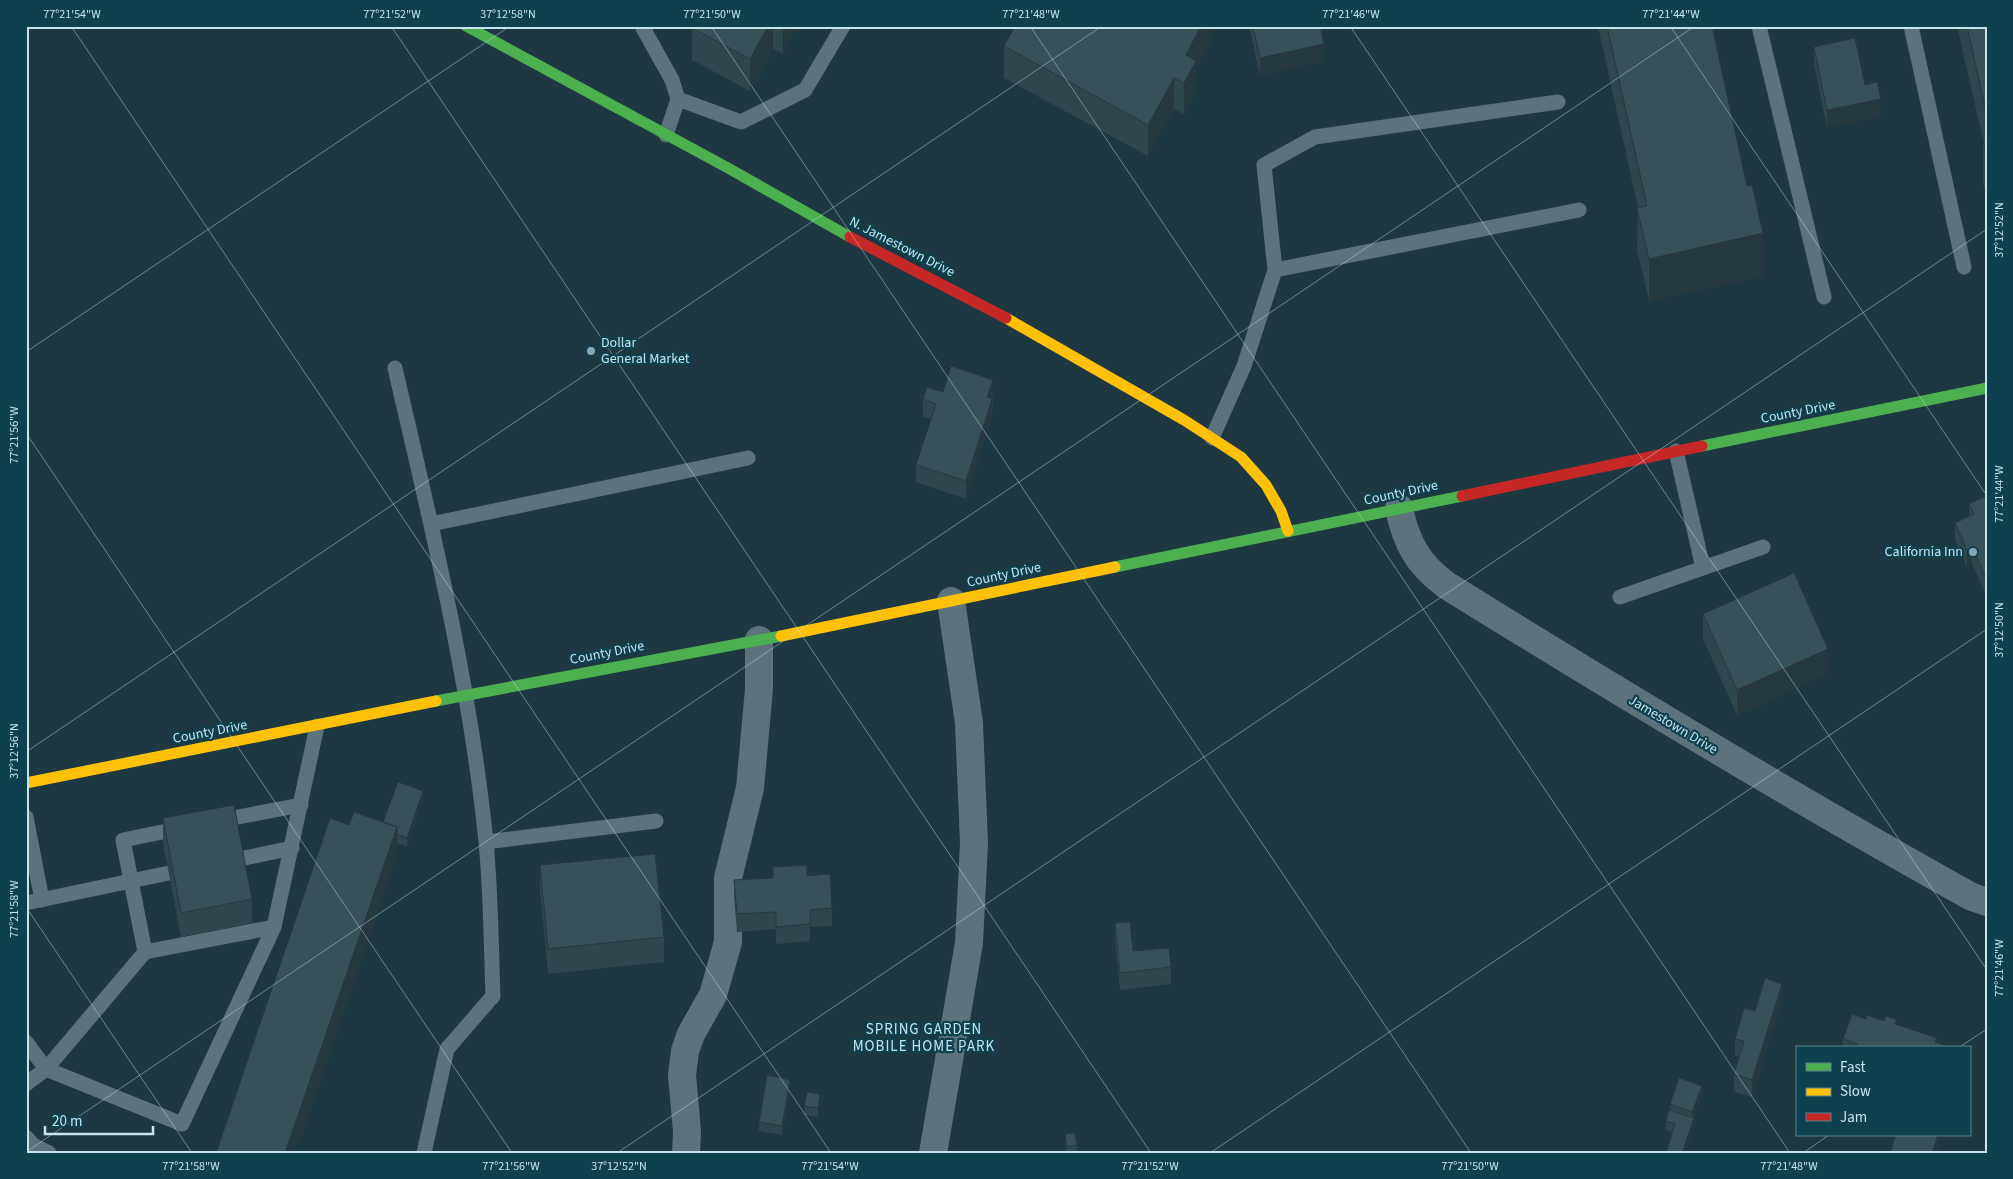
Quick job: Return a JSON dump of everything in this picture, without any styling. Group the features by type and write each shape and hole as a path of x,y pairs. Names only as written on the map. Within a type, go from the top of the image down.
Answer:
{"main road":[{"name":"N. Jamestown Drive","path":"466,26 846,235 992,310 1184,420 1241,457 1266,485 1281,511 1288,531"},
{"name":"County Drive","path":"26,783 466,695 759,640 1987,388"}],"street":[{"name":"Jamestown Drive","path":"1400,508 1404,531 1414,553 1432,575 1446,585 1653,714 1972,897 1987,902"},
{"path":"933,1153 969,942 974,843 969,723 951,601"},
{"path":"686,1153 687,1131 682,1075 685,1051 691,1034 713,995 728,942 728,878 750,788 759,689 759,640"}],"lane":[{"path":"644,26 643,28 672,80 678,99 666,135"},
{"path":"678,99 741,122 805,90 843,26"},
{"path":"1759,26 1824,297"},
{"path":"1911,26 1964,267"},
{"path":"1212,438 1244,366 1275,270 1264,165 1315,137 1558,102"},
{"path":"1275,270 1579,210"},
{"path":"395,368 466,695 486,842 493,996 447,1049 424,1153"},
{"path":"1676,451 1703,568"},
{"path":"430,524 748,458"},
{"path":"1620,597 1763,547"},
{"path":"26,1042 46,1069 182,1124 274,927 317,726"},
{"path":"145,952 123,840 301,804"},
{"path":"26,818 42,900"},
{"path":"486,842 656,820"},
{"path":"240,859 292,848"},
{"path":"26,903 168,873"},
{"path":"26,1084 46,1069 145,952 274,927"},
{"path":"26,1138 33,1145 49,1153"}],"building":[{"path":"693,26 768,26 750,59 692,28"},
{"path":"1015,26 1201,26 1186,55 1196,61 1184,83 1174,78 1148,125 1004,46"},
{"path":"1253,26 1320,26 1324,44 1260,58"},
{"path":"1607,26 1712,26 1747,186 1752,185 1763,233 1649,259 1637,208 1647,206"},
{"path":"1967,26 1987,26 1987,116"},
{"path":"1855,38 1865,85 1877,82 1881,99 1827,110 1814,47"},
{"path":"1987,138 1987,157 1983,139"},
{"path":"951,366 993,380 987,397 992,399 966,481 916,465 936,404 923,399 927,387 943,392"},
{"name":"California Inn","path":"1987,496 1987,580 1972,547 1967,550 1955,523 1974,514 1969,504"},
{"path":"1794,573 1828,649 1737,690 1703,614"},
{"path":"398,782 423,791 407,838 397,834 397,827 383,822"},
{"path":"234,805 252,899 181,913 163,818"},
{"path":"354,812 397,827 285,1153 216,1153 330,818 349,825"},
{"path":"655,854 664,937 548,949 540,865"},
{"path":"807,865 807,876 830,874 832,908 810,910 810,924 776,927 776,912 737,914 734,880 773,878 773,867"},
{"path":"1130,922 1133,951 1169,948 1171,967 1120,973 1115,923"},
{"path":"1765,978 1782,984 1752,1080 1734,1074 1744,1041 1735,1039 1744,1008 1755,1011"},
{"path":"1852,1014 1866,1019 1867,1015 1884,1021 1886,1016 1897,1020 1895,1024 1937,1038 1935,1042 1948,1046 1858,1046 1858,1044 1843,1039"},
{"path":"767,1075 790,1080 782,1126 759,1122"},
{"path":"1679,1078 1702,1086 1692,1112 1670,1104"},
{"path":"807,1092 820,1094 818,1108 804,1106"},
{"path":"1669,1110 1694,1118 1682,1153 1666,1153 1675,1124 1666,1121"},
{"path":"1075,1133 1077,1145 1067,1147 1065,1134"},
{"path":"1896,1136 1938,1136 1932,1153 1890,1153"}],"traffic: fast":[{"path":"466,26 728,168 850,237"},
{"path":"1702,446 1987,388"},
{"path":"1115,567 1462,496"},
{"path":"436,701 781,636"}],"traffic: slow":[{"path":"1006,318 1184,420 1241,457 1266,485 1281,511 1288,531"},
{"path":"781,636 1115,567"},
{"path":"26,783 436,701"}],"traffic: jam":[{"path":"850,237 1006,318"},
{"path":"1462,496 1702,446"}],"place":[{"name":"Dollar General Market","path":"591,351"},
{"name":"California Inn","path":"1973,552"}],"district":[{"name":"SPRING GARDEN MOBILE HOME PARK","path":"924,1038"}]}
